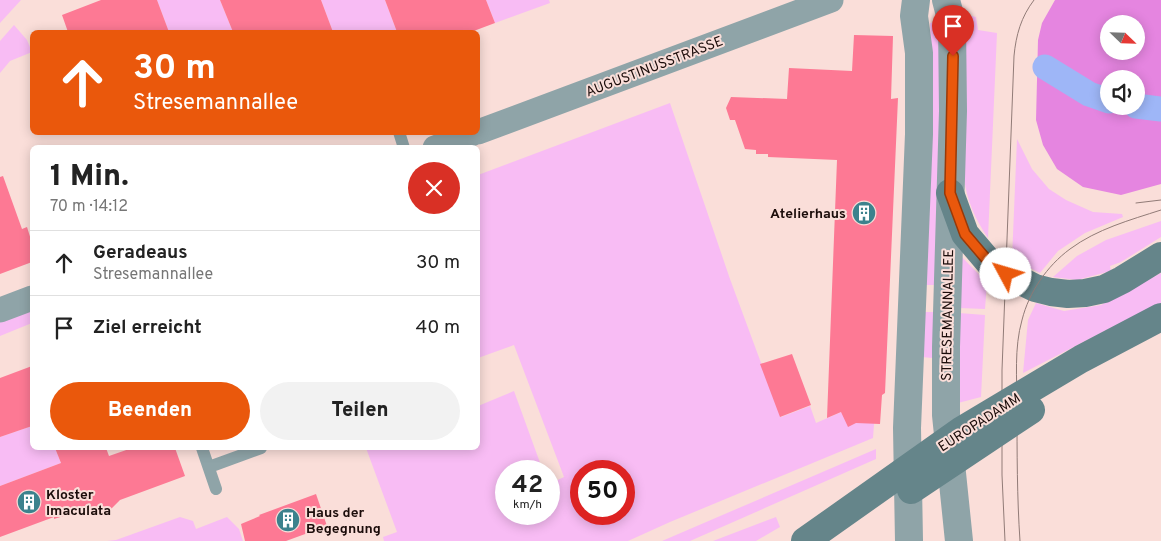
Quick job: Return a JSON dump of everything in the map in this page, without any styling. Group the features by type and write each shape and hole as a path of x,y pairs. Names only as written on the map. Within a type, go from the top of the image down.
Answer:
{"main road":[{"path":"950,193 965,234 993,267 1035,288 1068,294 1084,293 1104,288 1122,280 1161,256"},
{"name":"EUROPADAMM","path":"805,541 962,430 1081,359 1161,317"},
{"name":"EUROPADAMM","path":"835,541 972,448 1081,379 1161,337"}],"street":[{"name":"AUGUSTINUSSTRASSE","path":"480,131 831,0"},
{"path":"909,541 907,428 919,134 919,53 914,16 916,0"},
{"name":"STRESEMANNALLEE","path":"946,0 952,23 953,38 946,414 958,541"},
{"name":"AUGUSTINUSSTRASSE","path":"443,145 469,135"},
{"path":"0,310 30,299"}],"lane":[{"path":"203,450 216,489"},
{"path":"209,467 256,450"}],"shaded area":[{"path":"0,0 21,0 0,23"},
{"path":"157,0 220,0 232,30 168,30"},
{"path":"321,0 385,0 396,30 332,30"},
{"path":"486,0 549,0 550,3 495,23"},
{"path":"1055,0 1161,0 1161,184 1121,195 1083,187 1057,169 1043,145 1036,120 1038,40 1042,23"},
{"path":"963,14 976,17 978,30 997,33 988,238 972,210 964,178"},
{"path":"940,21 941,94 936,285 925,285 932,93 930,23"},
{"path":"14,25 27,40 30,53 10,61 0,73 0,41"},
{"path":"670,103 730,279 781,417 810,406 816,423 876,397 873,438 628,541 384,541 383,537 397,532 367,450 480,450 480,405 514,391 539,460 495,460 495,525 560,525 560,479 564,477 560,460 558,460 514,345 480,357 480,174"},
{"path":"1017,139 1032,169 1049,189 1066,200 1093,212 1122,214 1123,217 1085,233 1058,251 1040,273 1012,259"},
{"path":"1161,221 1161,237 1121,262 1110,266 1111,271 1077,280 1053,277 1077,256 1106,240"},
{"path":"961,256 987,283 985,309 959,308"},
{"path":"1161,273 1161,304 1023,373 1028,320 1036,303 1064,311 1101,305"},
{"path":"30,310 30,324 0,336 0,322"},
{"path":"924,312 934,312 932,358 922,357"},
{"path":"959,313 985,315 981,397 958,403"},
{"path":"30,427 30,450 56,450 61,463 0,486 0,437"},
{"path":"876,449 876,459 690,541 662,541"},
{"path":"180,517 193,521 196,529 227,517 239,529 243,541 107,541 116,540"},
{"path":"776,517 780,527 756,541 713,541"}],"building":[{"path":"101,0 157,0 168,30 67,30 62,15"},
{"path":"220,0 321,0 332,30 232,30"},
{"path":"385,0 486,0 495,23 476,30 396,30"},
{"name":"Atelierhaus","path":"854,35 893,36 891,99 898,98 885,393 882,395 880,424 856,423 848,427 841,412 827,418 837,160 768,157 768,154 756,154 756,150 745,149 735,120 730,120 726,108 731,97 787,99 789,68 852,71"},
{"path":"3,176 22,229 27,227 30,237 30,263 0,274 0,177"},
{"path":"792,354 811,405 780,417 760,364"},
{"path":"30,367 30,427 0,437 0,378"},
{"path":"56,450 107,450 109,456 126,450 176,450 185,476 120,500 104,513 91,513 83,510 54,519 54,517 0,537 0,486 61,463"},
{"name":"Haus der Begegnung","path":"316,494 327,526 286,541 245,541 241,524 259,515"}],"waterway":[{"path":"1045,67 1089,94 1100,98"},
{"path":"1145,107 1161,109"}],"tram line":[{"path":"1005,541 1002,475 1002,370 1014,56 1020,27 1034,0"},
{"path":"1136,203 1161,200"},
{"path":"1020,541 1016,375 1019,331 1029,299 1040,280 1054,263 1080,242 1126,221 1161,210"}],"place":[{"name":"Atelierhaus","path":"864,213"},
{"name":"Kloster Imaculata","path":"29,502"},
{"name":"Haus der Begegnung","path":"288,520"}],"route":[{"path":"953,56 950,193 965,234 993,267 1006,274"}]}
